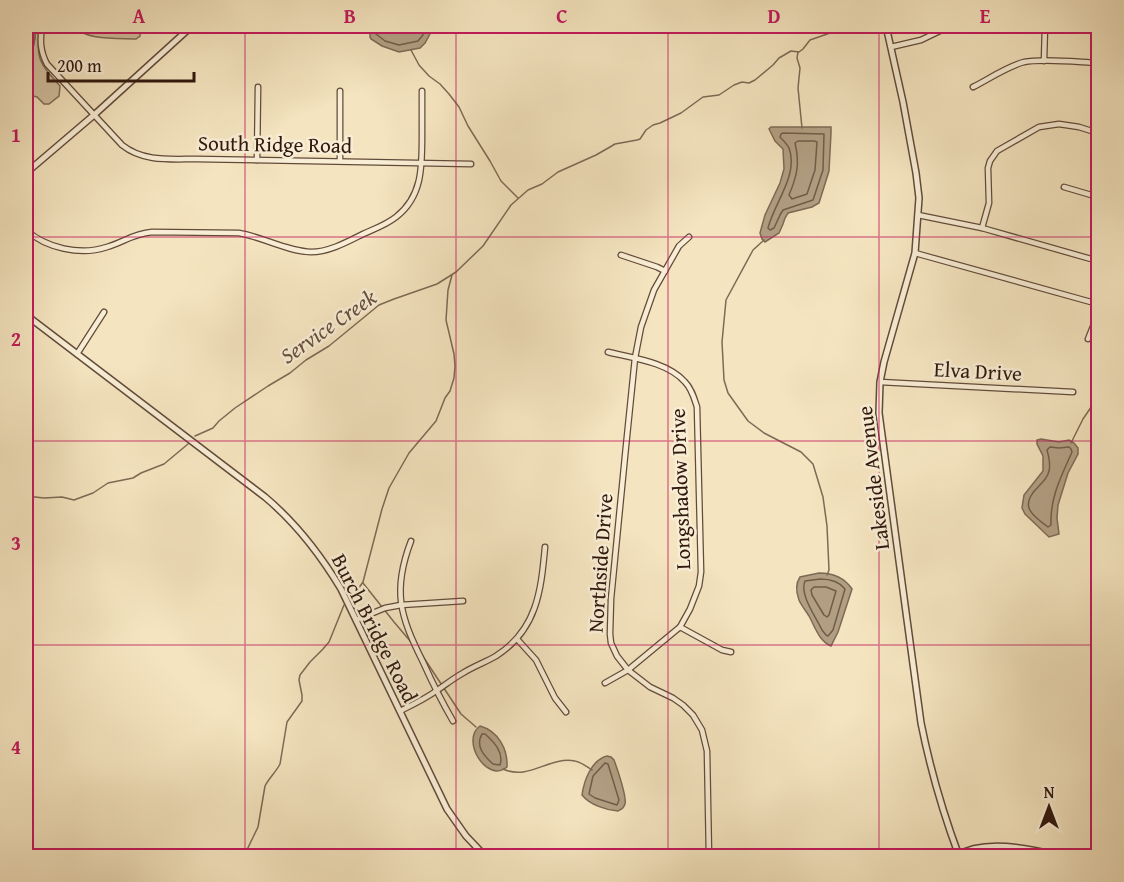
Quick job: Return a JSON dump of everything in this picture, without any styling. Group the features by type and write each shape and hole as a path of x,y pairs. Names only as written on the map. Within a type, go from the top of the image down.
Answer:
{"street":[{"name":"South Ridge Road","path":"42,26 41,46 47,64 125,147 144,157 471,164"},
{"path":"26,173 94,116 192,26"},
{"name":"Lakeside Avenue","path":"886,26 919,198 915,253 888,343 880,382 879,413 920,717 926,748 957,856"},
{"path":"891,47 921,40 950,26"},
{"path":"1044,61 1045,26"},
{"path":"973,87 1025,62 1098,63"},
{"path":"257,160 258,87"},
{"path":"340,91 340,161"},
{"path":"26,230 37,239 61,248 78,250 105,248 138,234 152,232 239,233 296,250 311,252 327,250 388,222 403,211 412,199 418,187 422,163 422,91"},
{"path":"982,228 989,203 988,168 997,151 1039,127 1059,124 1098,133"},
{"path":"1064,187 1098,197"},
{"path":"918,215 982,228 1098,261"},
{"name":"Northside Drive","path":"688,237 679,246 654,290 645,314 635,358 611,599 610,634 617,656 628,670 650,687 683,705 693,715 702,730 707,751 710,856"},
{"path":"915,253 1098,304"},
{"path":"621,255 665,271"},
{"path":"77,354 104,312"},
{"path":"1088,339 1098,314"},
{"name":"Burch Bridge Road","path":"26,315 265,496 301,531 339,587 447,808 466,836 485,856"},
{"path":"26,327 31,320"},
{"name":"Longshadow Drive","path":"604,683 628,670 680,627 699,586 701,572 697,407 692,393 685,381 668,368 608,352"},
{"name":"Elva Drive","path":"880,382 1073,392"},
{"path":"411,541 402,573 401,605 406,628 453,721"},
{"path":"400,711 462,673 496,656 517,639 530,619 537,602 545,547"},
{"path":"356,620 385,608 401,605 463,601"},
{"path":"680,627 722,650 731,652"},
{"path":"517,639 536,660 555,698 566,712"},
{"path":"957,856 977,847 992,846 1061,856"}],"shaded area":[{"path":"35,26 39,26 40,59 60,86 59,96 49,104 44,104 33,96 26,104 26,62 30,61"},
{"path":"76,26 141,26 140,36 136,39 94,36 80,31"}],"water":[{"path":"26,26 35,26 35,38 30,61 26,62"},
{"path":"374,26 416,26 429,30 430,34 420,48 399,52 371,39 370,30"},
{"path":"771,127 831,127 831,133 829,171 819,203 788,213 779,233 765,242 760,233 784,169 783,149 775,141 769,129"},
{"path":"1037,440 1059,442 1069,440 1078,448 1078,454 1068,473 1058,505 1059,534 1049,537 1025,514 1022,508 1024,495 1043,471 1043,456 1037,444"},
{"path":"819,573 838,576 852,589 831,646 823,641 797,594 800,577"},
{"path":"480,726 492,732 501,742 506,754 507,767 499,771 492,770 478,758 473,741 475,732"},
{"path":"607,756 614,760 625,795 625,804 618,811 589,802 582,795 584,784 593,766 601,758"}],"waterway":[{"name":"Service Creek","path":"195,436 213,428 235,408 329,346 379,305 437,284 456,272 483,246 511,205 528,190 542,184 558,172 615,144 640,139 653,125 681,113 703,97 719,95 734,85 755,80 779,58 791,51 799,52 810,40 833,32 838,26"},
{"path":"411,50 419,65 440,84 459,107 501,181 518,198"},
{"path":"798,52 800,68 798,88 802,128"},
{"path":"764,240 753,250 726,300 722,342 724,380 728,393 748,421 764,433 801,452 813,464 823,497 827,526 829,570 827,575"},
{"path":"351,599 363,582 389,488 409,453 436,421 450,391 455,366 446,320 448,290 452,275"},
{"path":"1071,443 1098,397"},
{"name":"Service Creek","path":"26,496 62,497 74,500 93,493 108,483 133,478 164,464 188,444"},
{"path":"363,583 411,642"},
{"path":"244,856 258,827 265,786 280,764 287,722 302,701 300,675 329,642 344,605"},
{"path":"422,655 461,714 476,727"},
{"path":"503,769 522,772 566,760 582,763 592,770"}]}
